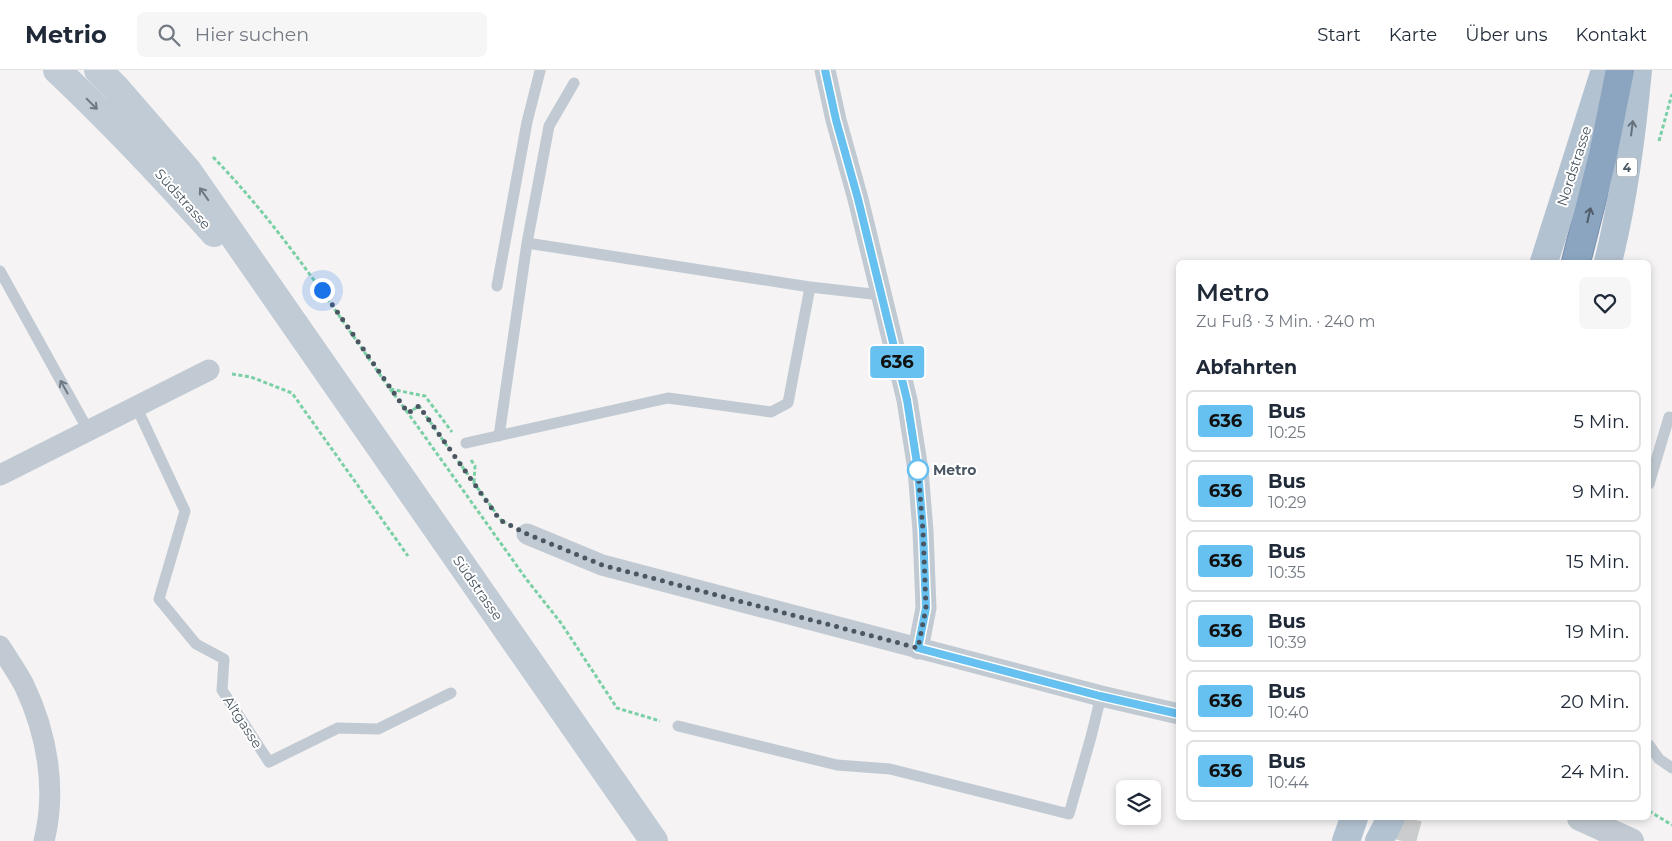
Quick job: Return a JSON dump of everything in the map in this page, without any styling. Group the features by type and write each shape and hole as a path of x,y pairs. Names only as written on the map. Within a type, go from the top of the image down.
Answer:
{"highway":[{"path":"1577,260 1601,164 1620,70"}],"main road":[{"name":"Südstrasse","path":"57,70 92,103 175,190 303,334"},
{"name":"Südstrasse","path":"98,70 188,171 654,841"},
{"name":"Nordstrasse","path":"1545,260 1605,70"},
{"name":"4","path":"1608,260 1624,188 1638,70"},
{"path":"1346,841 1353,820"},
{"path":"1379,841 1390,820"}],"street":[{"path":"825,70 907,400 918,470 923,531 926,608 918,648"},
{"path":"0,475 209,370"},
{"path":"527,534 602,565 1100,696 1176,713"},
{"path":"0,646 24,685 42,730 50,768 48,825 44,841"},
{"path":"1585,820 1632,841"}],"lane":[{"path":"497,286 527,122 540,71"},
{"path":"499,436 527,243 549,126 574,83"},
{"path":"527,243 810,287 881,295"},
{"path":"0,271 88,430"},
{"path":"464,445 668,398 771,412 788,404 810,287"},
{"name":"Altgasse","path":"136,406 185,511 159,598 196,644 224,659 222,690 269,762 338,728 378,729 451,693"},
{"path":"1651,477 1669,417"},
{"path":"678,726 837,764 890,769 1069,814 1091,737 1100,696"},
{"path":"1651,748 1659,760 1672,768"}],"path":[{"path":"207,150 233,177 299,258 475,508 561,623 617,708 678,726"},
{"path":"209,370 251,377 292,392 408,556"},
{"path":"390,389 425,396 464,445 476,466 474,482"},
{"path":"408,413 419,406 452,452"},
{"path":"457,460 500,520 527,534"},
{"path":"1651,812 1672,825"}],"tunnel":[{"path":"1402,841 1407,820"}],"bus line":[{"name":"636","path":"825,70 907,400 918,470 923,531 926,608 918,648 1100,696 1176,713"}],"place":[{"name":"Metro","path":"918,470"}],"route":[{"path":"322,290 408,413 419,406 500,520 527,534 602,565 918,648 926,608 918,470"}]}
